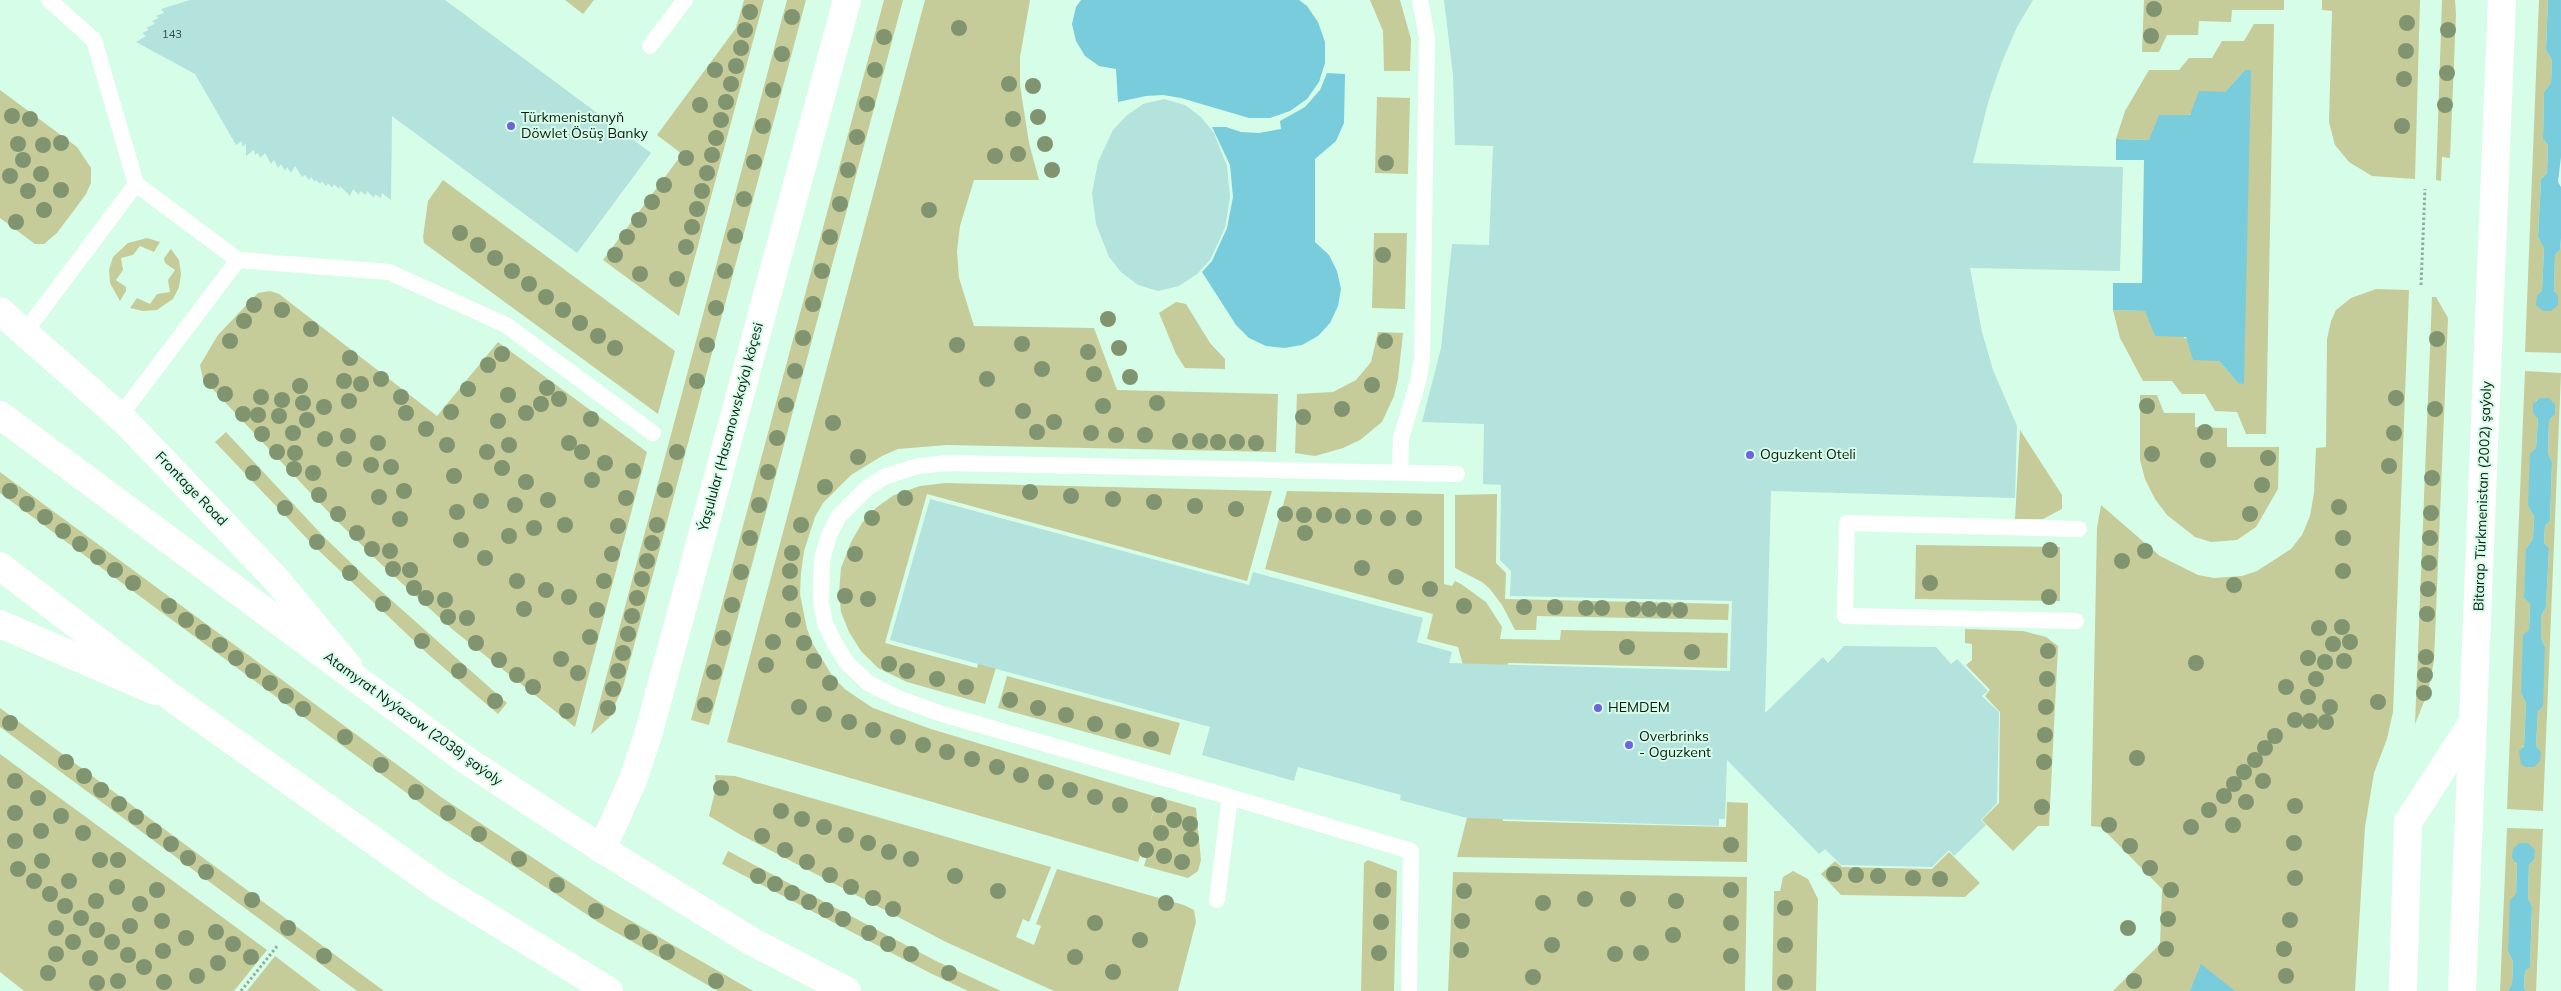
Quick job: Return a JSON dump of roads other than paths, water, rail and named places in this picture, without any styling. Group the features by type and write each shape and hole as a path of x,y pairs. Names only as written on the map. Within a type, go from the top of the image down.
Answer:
{"main road":[{"name":"Ýaşulular (Hasanowskaýa) köçesi","path":"602,849 634,780 648,735 846,0"},
{"name":"Bitarap Türkmenistan (2002) şaýoly","path":"2462,991 2502,0"},
{"name":"Frontage Road","path":"0,311 120,416 275,578 364,685"},
{"name":"Atamyrat Nyýazow (2038) şaýoly","path":"0,415 466,760 602,849 751,940 847,991"},
{"path":"0,566 175,700 439,887 609,991"},
{"path":"0,624 175,700"},
{"path":"2403,991 2408,822 2474,721"}],"lane":[{"path":"49,0 94,40 136,184 238,260 389,272 506,325 653,433"},
{"path":"650,46 685,0"},
{"path":"1400,472 1401,438 1418,382 1422,359 1428,37 1420,0"},
{"path":"24,332 136,184"},
{"path":"120,416 238,260"},
{"path":"1409,991 1412,851 939,713 890,694 868,683 846,662 825,623 820,581 822,560 829,535 839,516 867,488 884,477 918,466 949,463 1457,474"},
{"path":"2076,621 1845,616 1847,523 2079,530"},
{"path":"1217,900 1230,798"}],"water":[{"path":"1081,0 1299,0 1307,6 1318,22 1325,42 1325,63 1319,82 1307,99 1290,111 1270,118 1249,118 1181,98 1163,95 1146,96 1118,102 1116,69 1099,66 1085,56 1076,41 1072,24 1076,7"},
{"path":"2548,0 2561,0 2561,157 2558,182 2561,187 2561,238 2560,250 2555,255 2554,290 2558,296 2558,305 2551,311 2543,311 2536,305 2537,296 2542,290 2544,248 2538,237 2541,179 2547,173 2548,145 2543,139 2544,92 2551,83 2552,60 2546,50"},
{"path":"2245,70 2251,70 2244,384 2238,383 2219,361 2193,360 2186,337 2155,336 2145,311 2113,310 2113,283 2142,283 2144,160 2116,160 2116,139 2149,140 2159,115 2190,115 2199,91 2225,92"},
{"path":"1327,73 1345,74 1344,123 1336,141 1315,159 1315,242 1329,255 1337,271 1341,289 1338,306 1330,323 1318,336 1302,345 1284,348 1266,346 1249,338 1236,325 1202,272 1212,261 1227,228 1233,197 1230,165 1212,127 1226,127 1241,132 1259,133 1281,129 1280,121 1305,107 1320,90"},
{"path":"2540,398 2549,398 2555,405 2555,414 2549,420 2548,453 2552,462 2550,521 2545,526 2544,543 2549,548 2546,607 2541,616 2541,638 2545,647 2543,706 2538,711 2536,746 2541,752 2540,761 2534,767 2525,767 2521,764 2519,751 2524,746 2526,703 2521,693 2523,635 2529,630 2530,603 2524,598 2526,549 2533,539 2534,516 2528,506 2530,454 2536,448 2538,419 2533,413 2533,404"},
{"path":"2519,843 2528,843 2535,850 2534,859 2529,865 2528,898 2532,907 2530,967 2525,971 2524,988 2526,991 2508,991 2512,984 2513,962 2508,951 2510,900 2516,894 2517,864 2512,858 2513,849"},
{"path":"2201,964 2235,991 2190,991"}],"place":[{"name":"Türkmenistanyň Döwlet Ösüş Banky","path":"511,126"},
{"name":"Oguzkent Oteli","path":"1750,455"},
{"name":"HEMDEM","path":"1598,708"},
{"name":"Overbrinks - Oguzkent","path":"1629,745"}]}
